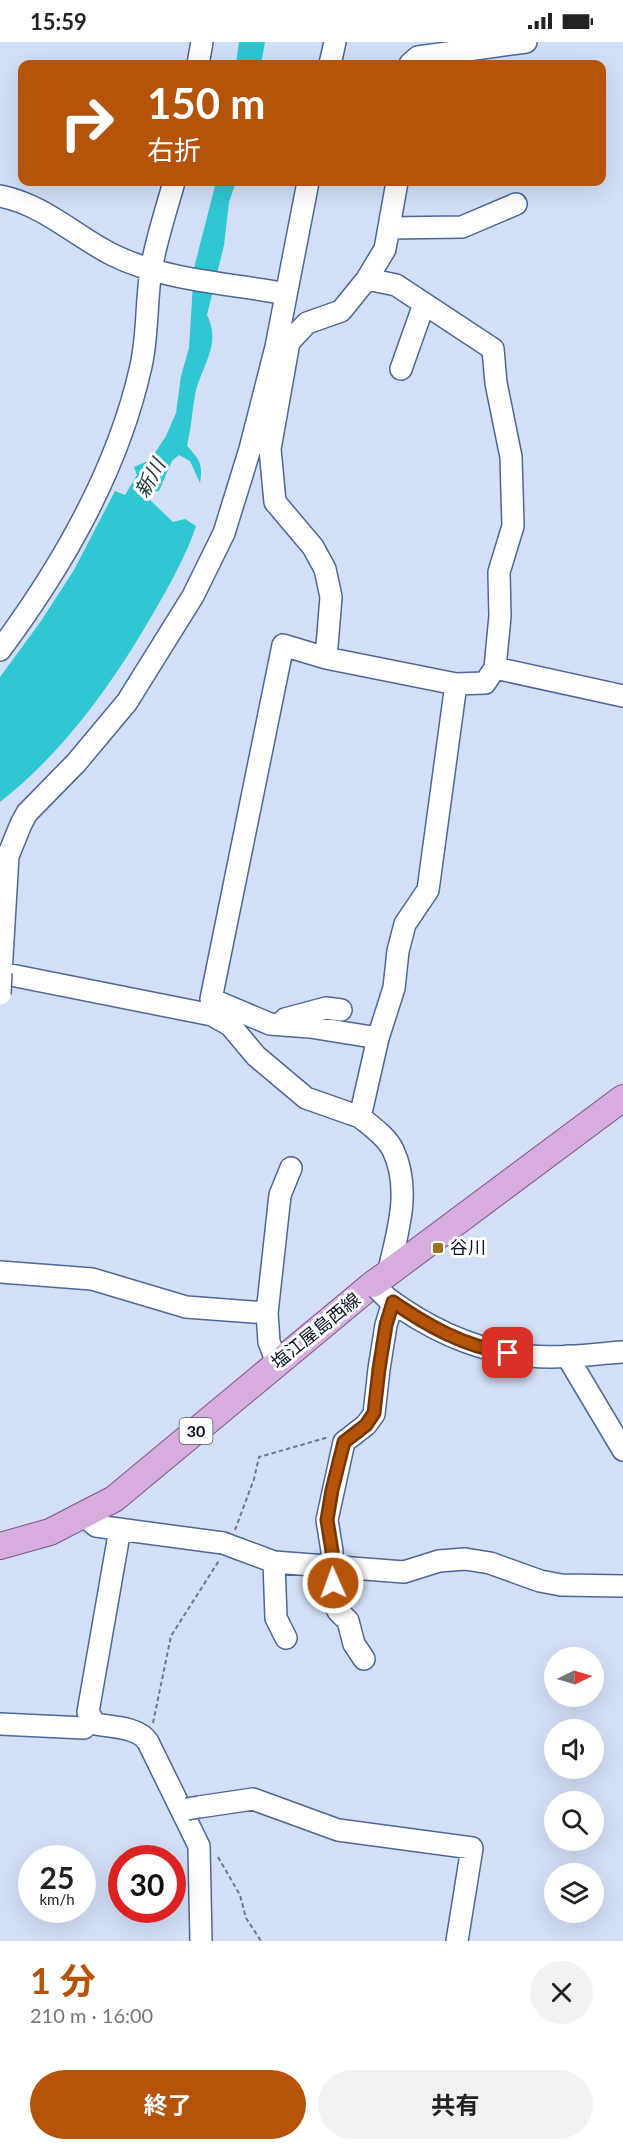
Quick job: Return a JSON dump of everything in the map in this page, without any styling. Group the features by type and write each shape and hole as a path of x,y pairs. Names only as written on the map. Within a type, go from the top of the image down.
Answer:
{"main road":[{"name":"塩江屋島西線","path":"0,1546 50,1532 114,1499 276,1363 385,1287 623,1098"}],"street":[{"path":"199,60 202,42"},
{"path":"331,60 334,42"},
{"path":"341,60 344,42"},
{"path":"419,54 526,42"},
{"path":"0,650 31,608 64,556 104,478 120,436 142,364 156,271 173,186"},
{"path":"0,994 4,857 27,813 76,763 127,702 193,596 224,533 250,449 280,293 307,186"},
{"path":"300,277 317,186"},
{"path":"326,658 332,597 325,569 313,547 275,502 270,449 289,342 307,322 340,311 367,279 385,249 396,186"},
{"path":"0,196 38,209 112,255 156,271 280,293"},
{"path":"389,228 462,227 516,204"},
{"path":"367,279 396,285 493,349 496,383 512,457 513,526 499,572 500,616 495,668 485,683 456,684 326,658 283,645 211,999 270,1024 310,1027 378,1038"},
{"path":"401,369 424,304"},
{"path":"495,668 623,696"},
{"path":"360,1117 378,1038 394,988 398,951 405,924 428,890 456,684"},
{"path":"1,973 258,1026 326,1008 341,1010"},
{"path":"212,1015 230,1026 256,1056 306,1098 360,1117 380,1134 393,1149 401,1180 402,1208 385,1287 386,1325 374,1413 366,1425 344,1442 327,1520 333,1568 333,1598 338,1611 348,1621 354,1644 364,1659"},
{"path":"276,1363 269,1342 267,1313 280,1195 291,1168"},
{"path":"0,1272 92,1280 186,1307 267,1313"},
{"path":"385,1287 419,1320 486,1350 530,1356 623,1352"},
{"path":"567,1356 623,1450"},
{"path":"84,1516 96,1526 231,1546 274,1562 404,1572 439,1561 465,1559 490,1563 540,1581 561,1585 623,1586"},
{"path":"120,1529 88,1712 96,1725 144,1735 189,1809 199,1846 201,1941"},
{"path":"274,1562 276,1618 286,1638"},
{"path":"0,1724 84,1728 91,1719"},
{"path":"189,1809 253,1799 338,1830 472,1848 457,1941"}],"water":[{"path":"239,42 265,42 262,60 237,60"},
{"name":"新川","path":"215,186 235,186 229,202 224,245 207,315 211,326 211,346 195,395 187,446 200,463 200,483 190,461 179,455 172,461 159,491 151,492 149,499 173,522 185,519 196,526 192,537 166,591 104,690 46,761 0,802 0,677 41,621 74,570 115,491 125,495 137,475 134,467 150,460 166,436 176,413 181,376 189,348 194,268"}],"place":[{"name":"谷川","path":"438,1248"}],"route":[{"path":"333,1583 332,1551 327,1520 332,1490 344,1442 366,1425 374,1413 386,1325 393,1302 419,1320 444,1333 486,1350 508,1353"}]}
